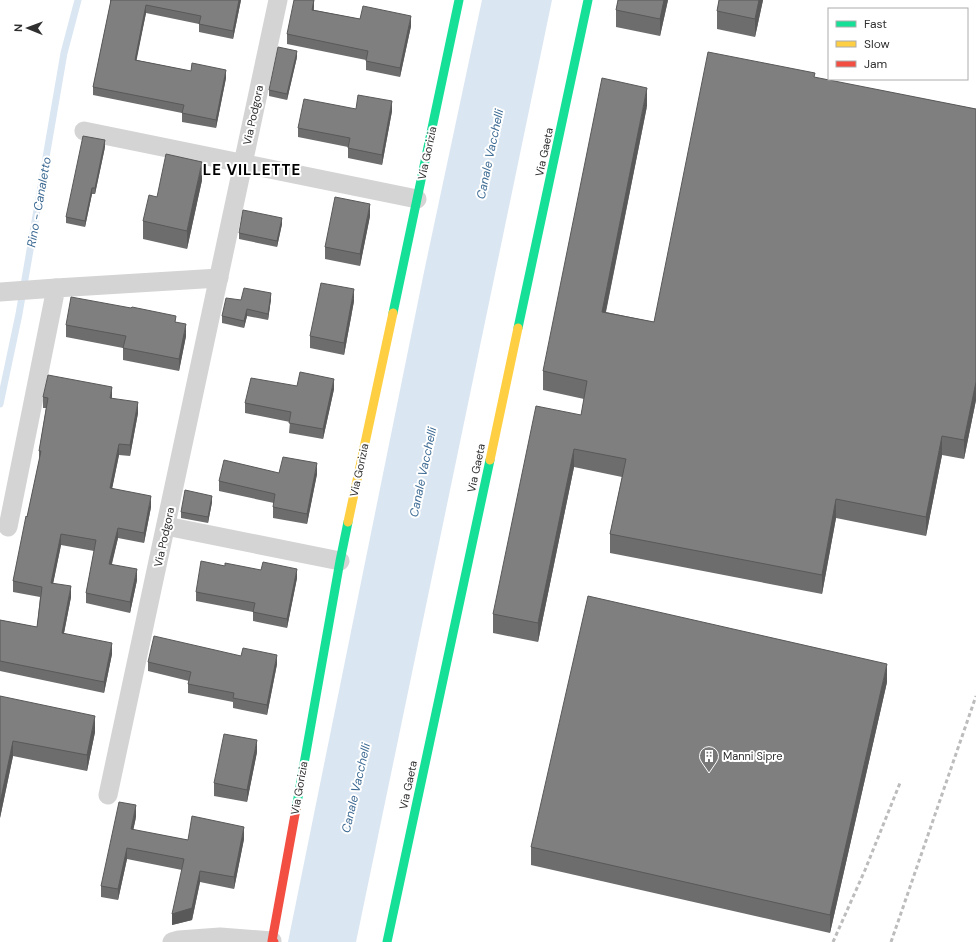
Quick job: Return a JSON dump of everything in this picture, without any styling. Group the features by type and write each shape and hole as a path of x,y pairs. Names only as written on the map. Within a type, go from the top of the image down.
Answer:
{"street":[{"name":"Via Podgora","path":"108,795 278,0"},
{"name":"Via Gorizia","path":"172,942 179,940 220,937 273,942 340,561 459,0"},
{"name":"Via Gaeta","path":"387,942 588,0"},
{"path":"84,131 417,199"},
{"path":"0,292 219,278"},
{"path":"8,527 56,288"},
{"path":"166,526 340,561"}],"water":[{"name":"Canale Vacchelli","path":"482,0 552,0 356,942 288,942 424,272"}],"building":[{"path":"111,0 239,0 233,31 199,24 201,16 146,5 135,60 191,71 192,63 226,70 216,120 182,113 184,105 93,87"},
{"path":"294,0 314,0 312,10 360,19 363,6 411,16 400,68 366,61 368,51 287,34"},
{"path":"618,0 664,0 660,19 616,10"},
{"path":"719,0 759,0 755,19 717,11"},
{"path":"278,47 297,51 287,94 269,90"},
{"path":"708,52 815,73 814,77 828,80 976,109 976,382 964,440 942,436 926,517 836,499 822,575 610,534 626,459 574,449 538,623 493,614 536,406 581,415 587,381 543,371 602,78 647,88 602,312 654,322"},
{"path":"358,95 392,101 382,155 348,148 350,138 298,128 304,99 356,109"},
{"path":"83,136 105,140 95,188 92,188 85,221 66,217"},
{"path":"166,154 202,162 187,231 143,221 149,195 157,197"},
{"path":"335,197 370,204 360,254 325,247"},
{"path":"243,210 282,218 277,241 239,233"},
{"path":"321,283 354,289 344,343 310,336"},
{"path":"244,288 271,293 268,314 247,309 244,321 222,316 226,298 241,300"},
{"path":"71,297 176,316 175,322 186,324 179,359 123,348 126,336 66,325"},
{"path":"300,372 334,379 323,429 289,423 291,412 245,403 251,378 297,386"},
{"path":"48,375 112,387 110,398 138,402 130,445 119,444 110,488 151,496 144,533 118,528 109,564 137,569 130,602 86,593 96,540 61,534 51,583 71,586 62,633 112,643 104,682 0,661 0,620 37,627 42,587 13,581 41,451 39,451 48,398 43,397"},
{"path":"283,457 317,463 307,514 273,507 275,494 219,481 224,460 279,473"},
{"path":"185,490 212,496 208,517 181,512"},
{"path":"201,561 225,566 225,563 261,570 263,562 297,569 287,619 253,612 255,603 196,592"},
{"name":"Manni Sipre","path":"588,596 887,664 830,915 531,847"},
{"path":"154,636 241,656 243,648 277,655 267,705 233,698 234,693 188,684 191,672 148,662"},
{"path":"0,696 95,716 87,755 13,741 0,803"},
{"path":"224,734 257,740 247,790 214,783"},
{"path":"119,802 136,805 131,829 188,840 192,816 244,827 234,877 200,871 192,908 172,914 184,859 127,848 118,889 101,886"}],"waterway":[{"name":"Rino - Canaletto","path":"0,404 19,314 64,53 78,0"}],"railway":[{"path":"891,942 976,696"},
{"path":"833,942 865,870 900,783"}],"traffic: fast":[{"path":"393,313 459,0"},
{"path":"518,328 588,0"},
{"path":"387,942 490,460"},
{"path":"296,809 348,522"}],"traffic: slow":[{"path":"348,522 393,313"},
{"path":"490,460 518,328"}],"traffic: jam":[{"path":"274,942 272,941 296,809"}],"place":[{"name":"Manni Sipre","path":"709,773"}],"district":[{"name":"LE VILLETTE","path":"252,170"}]}
